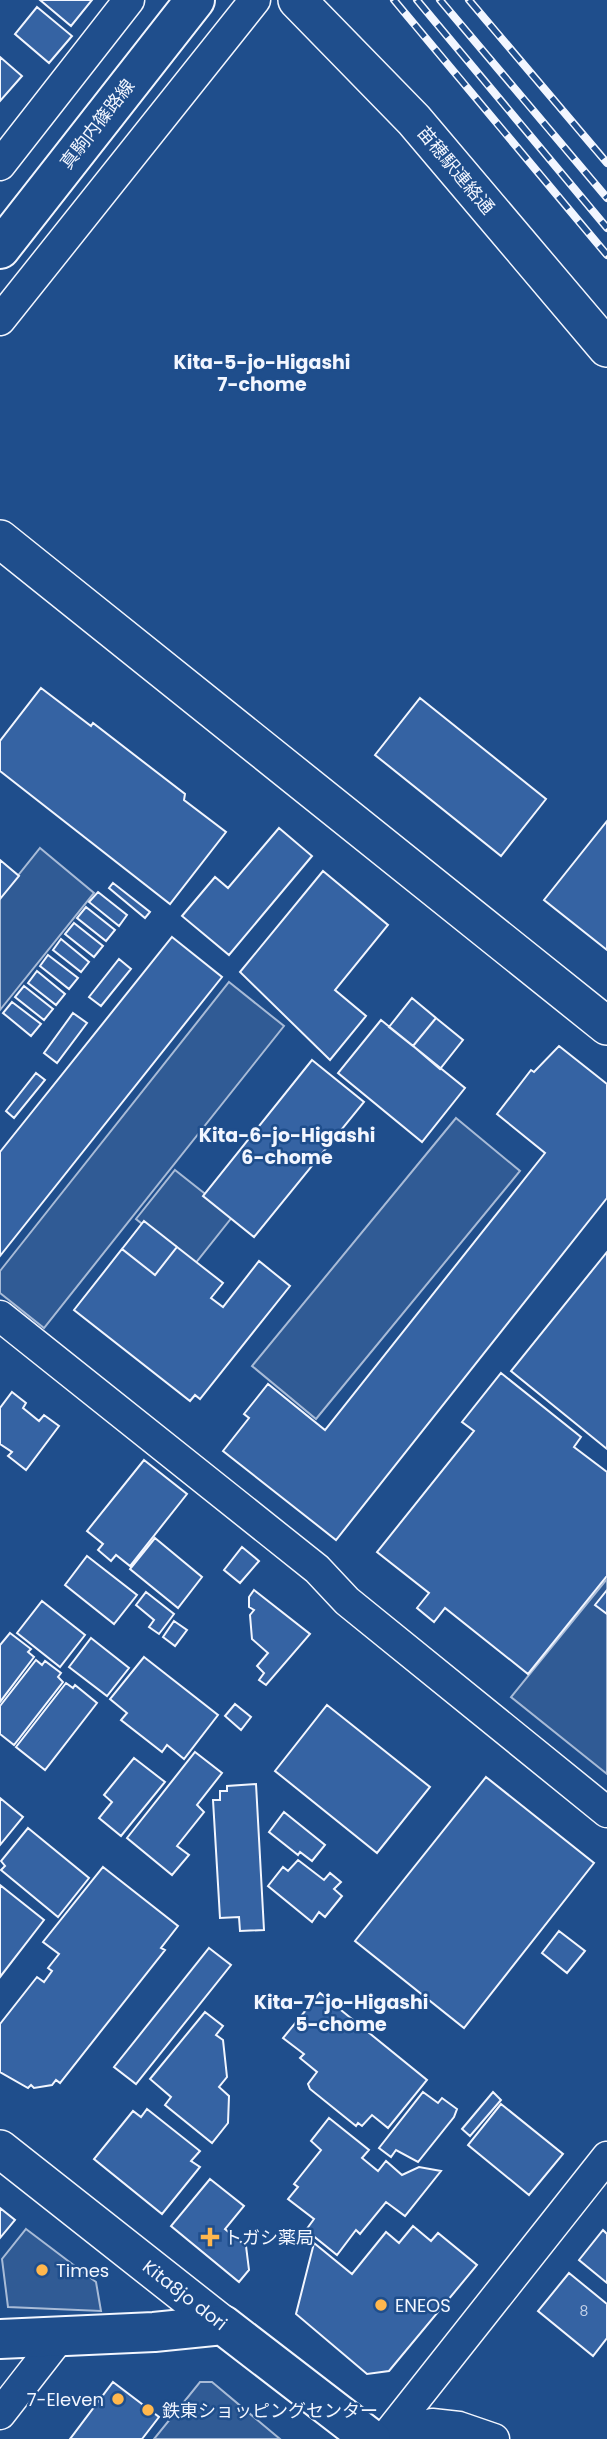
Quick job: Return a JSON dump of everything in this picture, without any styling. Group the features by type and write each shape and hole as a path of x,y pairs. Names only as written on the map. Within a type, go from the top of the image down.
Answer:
{"main road":[{"name":"真駒内篠路線","path":"0,249 195,0"},
{"path":"0,2339 223,2325"},
{"name":"Kita8jo dori","path":"223,2325 371,2439"}],"street":[{"path":"0,165 129,0"},
{"path":"0,320 255,0"},
{"name":"苗穂駅連絡通","path":"297,0 414,120 607,348"},
{"path":"0,539 607,1026"},
{"path":"0,1316 317,1569 347,1601 607,1812"},
{"name":"Kita8jo dori","path":"0,2150 223,2325"},
{"path":"384,2439 607,2157"},
{"path":"0,2414 60,2337"},
{"path":"394,2439 432,2424 459,2427 494,2439"}],"shaded area":[{"path":"40,848 94,893 0,1010 0,898"},
{"path":"229,982 284,1026 44,1328 0,1293 0,1271"},
{"path":"456,1118 520,1171 316,1419 252,1366"},
{"path":"175,1170 233,1216 194,1265 136,1219"},
{"path":"607,1579 607,1774 511,1697"},
{"name":"Times","path":"26,2229 96,2282 101,2311 8,2307 2,2259"},
{"path":"200,2382 212,2382 280,2439 154,2439"}],"building":[{"path":"40,0 92,0 71,26"},
{"path":"37,7 72,36 49,63 15,34"},
{"path":"0,57 22,76 0,101"},
{"path":"41,688 91,726 93,723 185,794 184,800 226,832 170,904 0,771 0,741"},
{"path":"420,698 546,799 501,856 375,755"},
{"path":"607,821 607,950 544,900"},
{"path":"279,828 312,856 229,955 182,916 215,877 228,888"},
{"path":"0,860 19,876 0,899"},
{"path":"323,871 388,925 335,990 366,1016 330,1060 240,972"},
{"path":"113,883 150,912 145,918 109,888"},
{"path":"98,892 127,915 119,926 89,902"},
{"path":"86,907 115,930 106,941 77,918"},
{"path":"74,923 103,946 94,957 65,934"},
{"path":"172,937 222,977 0,1256 0,1152"},
{"path":"61,939 89,962 81,972 53,950"},
{"path":"48,955 78,978 69,989 40,966"},
{"path":"119,959 131,969 101,1006 89,997"},
{"path":"37,971 65,994 56,1005 28,983"},
{"path":"24,986 53,1009 44,1020 15,997"},
{"path":"412,998 436,1018 413,1046 389,1027"},
{"path":"12,1002 41,1024 31,1036 3,1013"},
{"path":"73,1013 87,1023 57,1063 44,1053"},
{"path":"436,1018 463,1040 440,1069 413,1046"},
{"path":"381,1020 465,1088 422,1142 338,1073"},
{"path":"559,1046 607,1084 607,1198 336,1540 223,1451 249,1418 244,1414 268,1384 325,1430 545,1153 497,1114 531,1070 534,1072"},
{"path":"312,1060 364,1102 254,1237 203,1196"},
{"path":"36,1073 45,1080 14,1118 6,1111"},
{"path":"144,1221 177,1247 155,1275 122,1249"},
{"path":"177,1247 223,1283 211,1298 223,1307 259,1261 290,1286 200,1399 195,1395 190,1401 74,1310 122,1249 155,1275"},
{"path":"607,1252 607,1449 511,1371"},
{"path":"501,1373 581,1437 574,1447 607,1472 607,1576 528,1674 445,1608 434,1622 417,1608 429,1593 377,1552 474,1431 462,1422"},
{"path":"12,1392 26,1403 23,1408 39,1421 44,1415 59,1426 26,1470 8,1456 12,1452 0,1444 0,1408"},
{"path":"144,1460 187,1494 130,1566 116,1555 111,1561 98,1550 103,1544 87,1531"},
{"path":"155,1538 202,1577 178,1608 130,1569"},
{"path":"242,1547 259,1561 240,1583 224,1570"},
{"path":"87,1556 137,1595 114,1624 65,1585"},
{"path":"254,1590 310,1634 266,1685 259,1680 264,1673 257,1666 268,1653 252,1639 250,1615 254,1610 249,1607 249,1597"},
{"path":"607,1590 607,1614 595,1605"},
{"path":"146,1592 174,1614 159,1634 149,1627 154,1620 136,1605"},
{"path":"42,1601 85,1635 60,1667 17,1633"},
{"path":"174,1621 187,1630 175,1646 163,1637"},
{"path":"10,1633 31,1649 28,1652 34,1657 0,1702 0,1645"},
{"path":"91,1638 129,1668 107,1696 69,1667"},
{"path":"144,1657 218,1715 184,1759 167,1745 162,1752 121,1720 127,1713 110,1699"},
{"path":"36,1660 42,1665 45,1661 61,1673 58,1677 63,1682 14,1745 0,1734 0,1706"},
{"path":"66,1683 73,1688 75,1685 97,1703 45,1770 16,1747"},
{"path":"235,1704 251,1717 241,1730 225,1716"},
{"path":"327,1705 430,1787 377,1853 275,1771"},
{"path":"195,1752 222,1773 197,1805 204,1812 177,1846 189,1855 172,1875 127,1838"},
{"path":"134,1758 165,1782 121,1836 99,1818 112,1802 104,1795"},
{"path":"486,1777 594,1863 464,2028 355,1941"},
{"path":"256,1784 264,1930 240,1931 239,1917 220,1918 213,1800 220,1800 220,1791 227,1791 227,1786"},
{"path":"0,1798 23,1817 0,1845"},
{"path":"284,1812 325,1845 312,1861 300,1852 298,1855 269,1832"},
{"path":"28,1828 89,1878 58,1917 1,1870 5,1866 1,1861"},
{"path":"298,1860 324,1880 330,1873 341,1882 334,1889 342,1896 325,1917 319,1912 312,1922 268,1886 283,1867 288,1871"},
{"path":"103,1867 178,1926 161,1948 165,1950 60,2083 56,2080 52,2085 34,2088 31,2085 28,2088 0,2072 0,2024 37,1977 44,1982 52,1971 48,1968 59,1954 43,1942"},
{"path":"0,1885 44,1920 0,1977"},
{"path":"559,1931 585,1951 567,1973 542,1953"},
{"path":"209,1948 231,1965 136,2084 114,2067"},
{"path":"320,1993 427,2080 388,2128 372,2115 362,2126 358,2123 356,2126 310,2089 308,2084 317,2072 300,2058 304,2054 283,2038"},
{"path":"205,2012 223,2026 216,2035 223,2040 227,2077 219,2087 229,2096 228,2123 212,2143 165,2105 171,2097 150,2079"},
{"path":"423,2092 438,2103 442,2098 457,2109 454,2117 418,2162 396,2150 391,2157 379,2148"},
{"path":"493,2092 501,2100 470,2136 462,2129"},
{"path":"501,2104 563,2154 529,2195 468,2145"},
{"path":"147,2109 200,2151 191,2161 200,2167 162,2214 94,2159 133,2111 141,2117"},
{"path":"329,2118 369,2150 362,2158 378,2171 386,2161 402,2175 419,2167 441,2171 405,2216 386,2202 360,2234 356,2230 337,2255 306,2230 314,2219 288,2199 298,2187 294,2184 321,2150 311,2141"},
{"name":"トガシ薬局","path":"210,2179 244,2206 225,2229 246,2246 249,2270 239,2282 171,2226"},
{"path":"0,2208 15,2220 0,2238"},
{"path":"413,2226 431,2241 438,2233 477,2265 389,2371 367,2374 296,2314 314,2243 352,2274 386,2232 399,2243"},
{"path":"603,2230 607,2234 607,2283 579,2260"},
{"path":"569,2273 607,2304 607,2338 593,2356 538,2311"},
{"name":"7-Eleven","path":"113,2382 159,2417 142,2439 70,2439"}],"railway":[{"path":"394,0 607,255"},
{"path":"417,0 607,228"},
{"path":"440,0 607,198"},
{"path":"469,0 607,163"}],"place":[{"name":"トガシ薬局","path":"210,2237"},
{"name":"Times","path":"42,2270"},
{"name":"ENEOS","path":"381,2305"},
{"name":"7-Eleven","path":"118,2399"},
{"name":"鉄東ショッピングセンター","path":"148,2410"}],"district":[{"name":"Kita-5-jo-Higashi 7-chome","path":"262,373"},
{"name":"Kita-6-jo-Higashi 6-chome","path":"287,1146"},
{"name":"Kita-7-jo-Higashi 5-chome","path":"341,2013"}]}
